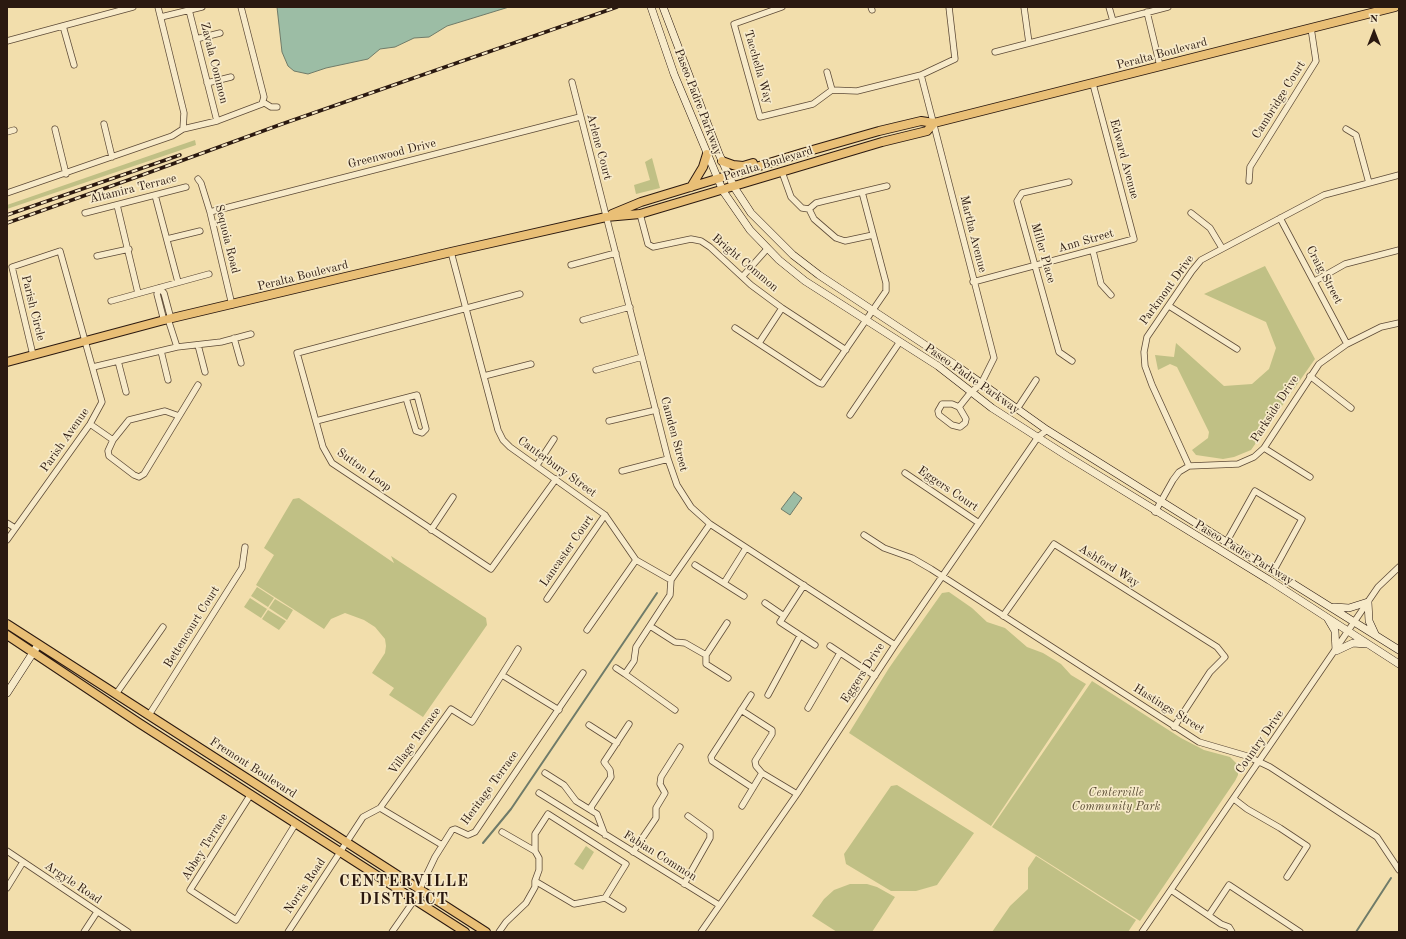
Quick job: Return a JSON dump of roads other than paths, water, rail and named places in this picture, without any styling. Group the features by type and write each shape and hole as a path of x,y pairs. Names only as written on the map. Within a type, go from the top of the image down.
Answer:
{"main road":[{"name":"Paseo Padre Parkway","path":"651,7 674,74 722,191 738,215 767,249 805,280 900,343 938,366 971,392 1038,437 1155,512 1350,631 1399,664"},
{"name":"Paseo Padre Parkway","path":"663,7 722,161 734,187 752,213 793,255 957,366 1047,430 1274,570 1399,650"},
{"name":"Peralta Boulevard","path":"606,217 641,202 782,159 921,121 934,123 1312,28 1366,10 1395,7"},
{"name":"Peralta Boulevard","path":"7,362 168,320 451,252 606,217 640,214 722,191 882,142 927,131 934,123"},
{"path":"692,187 703,167 707,154"},
{"path":"722,161 743,166 773,157 782,159"},
{"path":"1332,607 1349,608 1368,602 1369,621 1376,635"},
{"path":"1327,617 1334,631 1336,651 1353,643 1370,644"},
{"name":"Fremont Boulevard","path":"7,624 486,932"},
{"name":"Fremont Boulevard","path":"7,635 465,932"},
{"path":"7,693 38,645"}],"street":[{"path":"7,41 133,7"},
{"path":"158,7 184,113 183,129"},
{"path":"161,17 202,7"},
{"path":"7,193 66,174 172,136 183,129 217,121 260,106 264,97 241,7"},
{"name":"Tacchella Way","path":"782,7 734,24 760,116 813,104 832,90"},
{"path":"827,72 832,90 857,91 921,75 955,59 949,7"},
{"path":"1024,7 1029,43"},
{"path":"1109,7 1113,21"},
{"path":"995,52 1168,7"},
{"name":"Zavala Common","path":"189,10 217,121"},
{"path":"1147,12 1160,66"},
{"path":"63,26 74,65"},
{"name":"Cambridge Court","path":"1249,181 1250,167 1316,61 1312,28"},
{"path":"196,39 220,33"},
{"name":"Martha Avenue","path":"921,75 973,282 994,358 981,384 971,392 959,407"},
{"path":"207,83 231,77"},
{"name":"Arlene Court","path":"572,82 606,217"},
{"name":"Edward Avenue","path":"1093,84 1134,239"},
{"path":"263,102 271,107 277,107"},
{"name":"Greenwood Drive","path":"210,212 580,117"},
{"path":"104,124 112,157"},
{"path":"55,129 66,174"},
{"path":"1346,129 1356,135 1369,183"},
{"path":"7,132 14,130"},
{"path":"782,172 791,198 802,208 809,209 816,203 886,186"},
{"name":"Parkmont Drive","path":"1189,466 1152,385 1145,366 1144,352 1147,337 1201,260 1324,195 1399,175"},
{"name":"Sequoia Road","path":"198,179 201,183 210,212 232,305"},
{"name":"Miller Place","path":"1069,182 1022,193 1017,201 1059,352 1072,361"},
{"name":"Altamira Terrace","path":"85,213 186,187"},
{"path":"735,328 822,384 886,291 886,283 862,192"},
{"path":"155,195 178,282"},
{"path":"117,205 138,293"},
{"path":"809,209 814,219 836,238 845,242 873,235"},
{"path":"1191,213 1210,228 1222,248"},
{"name":"Bright Common","path":"640,214 647,242 652,247 691,239 701,241 743,276 751,285 782,308 846,350"},
{"name":"Camden Street","path":"606,217 668,459 677,485 691,507 710,524 804,584 895,645"},
{"name":"Craig Street","path":"1280,218 1315,281 1347,344"},
{"path":"167,239 200,231"},
{"name":"Ann Street","path":"973,282 1134,239"},
{"path":"97,256 128,249"},
{"path":"743,276 767,249"},
{"path":"1315,281 1346,264 1399,250"},
{"name":"Parish Circle","path":"33,355 12,267 60,251 86,342"},
{"path":"1093,251 1101,284 1111,295"},
{"name":"Canterbury Street","path":"451,252 498,430 503,440 510,447 605,515 636,560 671,580"},
{"path":"571,265 616,253"},
{"path":"111,301 209,274"},
{"path":"159,288 157,294 177,347"},
{"path":"466,309 520,294"},
{"path":"1169,306 1237,349"},
{"path":"583,320 630,307"},
{"path":"759,343 782,308"},
{"name":"Sutton Loop","path":"466,309 297,353 323,447 332,463 491,569 556,479"},
{"name":"Parkside Drive","path":"1189,466 1238,464 1247,462 1264,448 1310,376 1328,355 1381,327 1399,323"},
{"path":"93,367 177,347 251,334"},
{"path":"234,338 240,363"},
{"name":"Parish Avenue","path":"7,540 90,424 102,402 86,342"},
{"path":"850,415 900,343"},
{"path":"198,344 205,372"},
{"path":"162,351 168,380"},
{"path":"596,370 642,357"},
{"path":"118,361 126,392"},
{"path":"484,376 531,364"},
{"path":"1310,376 1352,408"},
{"path":"1017,409 1036,380"},
{"path":"179,416 165,411 129,420 113,440 108,450 109,456 134,475 139,477 144,474 179,416 198,384"},
{"path":"316,421 417,395 426,429 422,433 416,431 406,398"},
{"path":"942,404 952,404 959,407 966,420 963,426 960,427 952,425 939,415 938,411 942,404"},
{"path":"609,421 656,410"},
{"path":"90,424 113,440"},
{"name":"Eggers Drive","path":"701,932 797,794 895,645 1038,437 1047,430"},
{"path":"537,466 554,439"},
{"path":"1264,448 1310,477"},
{"path":"622,471 668,459"},
{"path":"1155,512 1179,472 1189,466"},
{"name":"Eggers Court","path":"905,473 979,523"},
{"path":"1227,541 1255,491 1302,518 1274,570"},
{"path":"431,530 453,497"},
{"name":"Lancaster Court","path":"547,599 605,515"},
{"path":"7,523 15,528"},
{"path":"625,674 634,661 636,647 670,596 671,580 710,524"},
{"name":"Hastings Street","path":"864,535 884,548 912,558 1200,742 1247,756 1270,767 1377,837 1399,870"},
{"name":"Ashford Way","path":"1003,616 1054,544 1217,648 1225,657 1210,672 1174,726"},
{"name":"Bettencourt Court","path":"149,715 242,568 245,547"},
{"path":"724,583 746,548"},
{"path":"587,630 636,560"},
{"path":"695,565 744,596"},
{"name":"Country Drive","path":"1142,932 1350,631 1378,587 1399,567"},
{"path":"804,584 780,622 815,646"},
{"path":"765,603 784,616"},
{"path":"727,623 706,655 706,664 728,678"},
{"path":"650,626 675,642 686,643 706,655"},
{"name":"Bettencourt Court","path":"116,694 163,627"},
{"path":"768,695 800,636"},
{"path":"830,646 875,676"},
{"name":"Village Terrace","path":"341,852 363,817 380,808 451,709 472,722 518,649"},
{"path":"808,708 840,653"},
{"path":"616,668 676,710"},
{"name":"Heritage Terrace","path":"392,932 415,899 418,889 452,830 455,829 468,835 475,832 583,673"},
{"path":"502,675 559,710"},
{"path":"751,695 711,757 712,761 753,788"},
{"path":"741,710 772,730 772,734 755,761 756,766 762,773 797,794"},
{"path":"592,811 591,807 611,777 610,770 604,762 629,724"},
{"path":"589,725 617,743"},
{"path":"633,852 656,818 656,808 666,793 665,789 660,784 661,777 680,746"},
{"path":"545,773 564,785 576,801 597,814 605,835"},
{"path":"742,806 762,773"},
{"name":"Fabian Common","path":"540,792 605,835 719,906"},
{"name":"Abbey Terrace","path":"251,794 190,890 236,920 296,823"},
{"path":"1234,799 1247,809 1307,846 1288,876"},
{"path":"380,808 442,845"},
{"path":"534,851 535,834 548,814 626,864 605,898"},
{"path":"684,884 710,838 710,832 688,816"},
{"path":"499,932 506,922 526,903 535,887 535,881 539,870 539,858 534,851 502,832"},
{"name":"Argyle Road","path":"7,851 128,932"},
{"name":"Norris Road","path":"288,932 341,852"},
{"path":"7,888 23,862"},
{"path":"535,881 574,904 605,898 623,909"},
{"path":"1209,915 1229,885 1300,932"},
{"path":"1171,890 1229,927 1232,932"},
{"path":"84,932 98,912"}],"waterway":[{"path":"483,843 511,809 657,593"},
{"path":"1356,932 1391,878"}],"railway":[{"path":"7,223 282,124 617,7"},
{"path":"7,215 180,155"}],"district":[{"name":"CENTERVILLE DISTRICT","path":"404,891"}],"park label":[{"name":"Centerville Community Park","path":"1116,800"}]}
